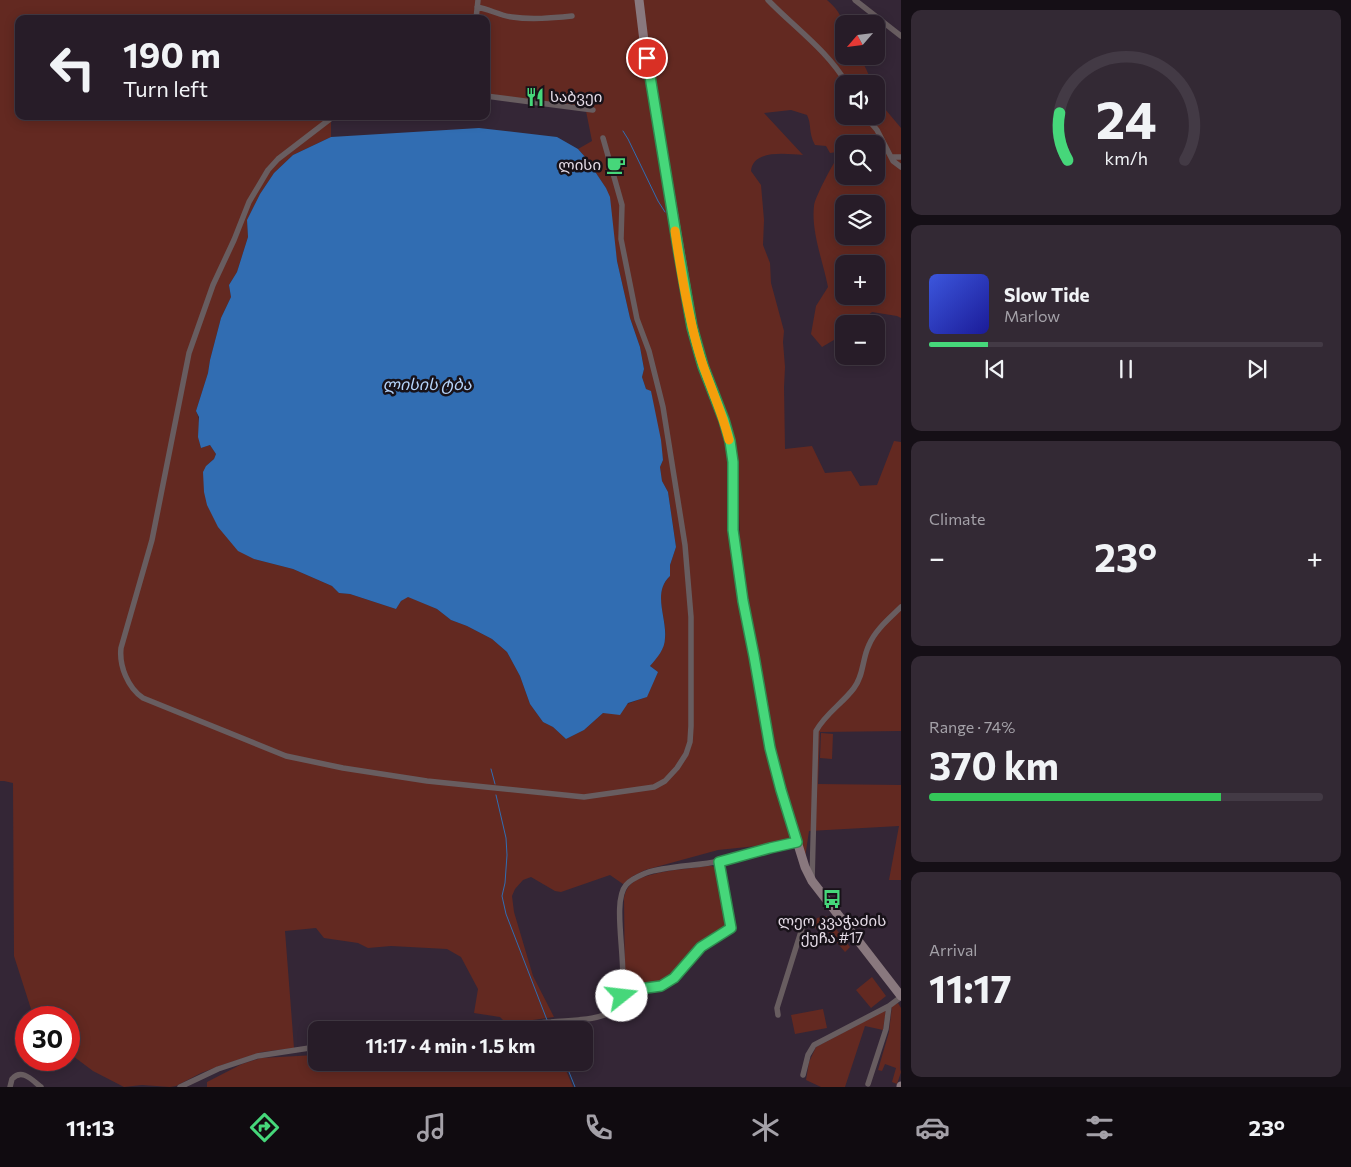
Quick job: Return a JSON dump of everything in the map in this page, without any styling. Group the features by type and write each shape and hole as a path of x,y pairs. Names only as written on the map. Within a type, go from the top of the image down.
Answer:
{"main road":[{"path":"639,0 644,41 692,327 703,366 730,441 733,462 733,530 743,601 770,748 781,790 805,867 812,881 897,985 901,996"}],"street":[{"path":"768,0 827,57 840,75"},
{"path":"856,0 901,36"},
{"path":"478,3 510,17 550,19 572,16"},
{"path":"490,97 594,110"},
{"path":"329,120 278,159 268,170 249,202 213,285 189,353 152,540 121,648 121,664 136,694 143,698 286,756 343,768 427,781 570,796 593,796 654,787 665,780 677,768 686,754 690,742 691,617 685,545 663,407 649,351 637,319 621,239 622,205 603,138"},
{"path":"873,125 891,157 901,167"},
{"path":"891,157 901,157"},
{"path":"812,881 816,731 855,687 862,674 864,659 871,640 901,607"},
{"path":"553,1021 581,1020 602,1015 613,1010 619,1003 622,996 620,904 622,891 627,884 647,873 719,862 797,842"},
{"path":"622,996 632,990 661,986 674,978 701,947 731,928 719,862"},
{"path":"778,1015 777,1008 804,922"},
{"path":"803,1076 808,1055 814,1045 889,1006 901,996"},
{"path":"868,1084 886,1029 889,1006"},
{"path":"180,1087 218,1069 257,1056 308,1049"},
{"path":"10,1087 12,1079 20,1073 42,1087"}],"shaded area":[{"path":"0,0 635,0 675,253 693,339 728,441 738,603 792,837 786,843 718,850 645,870 623,884 610,875 561,892 555,891 531,877 523,880 512,896 514,912 533,976 554,1017 526,1021 504,1021 500,1017 474,1013 478,989 461,957 447,949 391,946 368,948 358,943 324,938 316,928 285,931 294,1048 262,1052 201,1073 176,1086 142,1085 124,1087 93,1071 80,1061 80,1006 30,1006 14,956 13,783 0,781","holes":["15,15 490,15 490,99 586,111 592,141 578,149 606,188 617,261 630,318 640,347 644,369 642,377 646,389 651,392 663,460 660,467 662,481 668,492 676,547 670,565 670,576 664,583 662,591 661,607 665,631 664,643 650,666 658,672 646,697 603,713 584,730 566,739 553,727 543,722 530,704 520,676 507,652 492,639 451,620 437,609 407,596 396,609 350,594 339,593 332,586 293,569 254,559 206,466 214,459 216,454 210,445 201,448 199,420 196,411 208,373 221,318 231,297 229,285 237,272 248,237 247,220 260,194 274,173 293,155 331,137 331,120 15,120"]},
{"path":"642,0 827,0 840,15 835,15 835,65 864,65 869,75 835,75 835,125 885,125 885,109 901,128 901,318 872,312 868,315 835,315 835,339 822,347 811,334 816,306 828,287 814,226 815,202 835,161 835,185 885,185 885,135 835,135 835,152 830,153 826,146 815,145 807,115 791,110 764,113 803,155 772,154 764,156 753,164 751,171 761,185 764,220 763,245 770,263 771,283 784,331 785,449 812,446 825,473 851,471 860,486 877,485 894,441 901,442 901,731 820,732 818,784 901,785 901,880 889,880 899,826 809,831 805,858 775,754 761,666 745,591 740,542 737,459 730,431 702,351 696,326 649,52"},
{"path":"821,733 833,734 832,759 820,758"},
{"path":"708,866 718,870 730,927 699,945 679,971 671,978 625,991 624,898 627,889 638,880 656,873"},
{"path":"826,916 850,947 845,952 825,928 816,929 817,918"},
{"path":"872,977 886,996 871,1008 856,990"},
{"path":"898,1003 901,1008 901,1072 897,1084 892,1082 896,1068 885,1064 882,1071 878,1070 889,1032 892,1006"},
{"path":"823,1009 827,1028 795,1034 791,1015"},
{"path":"886,1010 883,1030 865,1026 845,1087 821,1087 806,1080 809,1062 816,1047"},
{"path":"308,1055 308,1071 566,1071 573,1087 207,1087 207,1082 242,1064 261,1058"}],"water":[{"name":"ლისის ტბა","path":"479,128 557,137 578,149 606,188 610,197 617,261 630,318 640,347 644,369 642,377 646,389 651,391 661,440 663,460 660,467 662,481 668,492 676,547 670,565 670,576 662,590 661,598 665,642 660,653 650,666 658,672 647,697 628,703 620,715 603,713 584,730 566,739 553,727 543,722 530,704 520,676 507,652 492,639 451,620 437,609 408,597 401,601 396,609 350,594 339,593 332,586 293,569 254,559 238,551 218,527 207,505 204,492 203,472 216,454 210,445 201,448 198,437 199,417 196,411 208,373 221,318 231,297 229,285 237,272 248,237 247,220 260,194 274,173 293,155 331,137"}],"waterway":[{"path":"623,131 665,212"},
{"path":"491,769 495,784"},
{"path":"496,795 506,838 507,855 502,896 506,914 547,1020"},
{"path":"569,1071 575,1087"}],"slow traffic":[{"path":"675,231 692,327 703,366 724,420 729,440"}],"place":[{"name":"საბვეი","path":"535,97"},
{"name":"ლისი","path":"616,165"},
{"name":"ლეო კვაჭაძის ქუჩა #17","path":"832,899"}],"route":[{"path":"622,996 632,990 661,986 674,978 701,947 731,928 719,862 797,842 770,748 743,601 733,530 733,462 730,441 703,366 692,327 647,58"}]}
